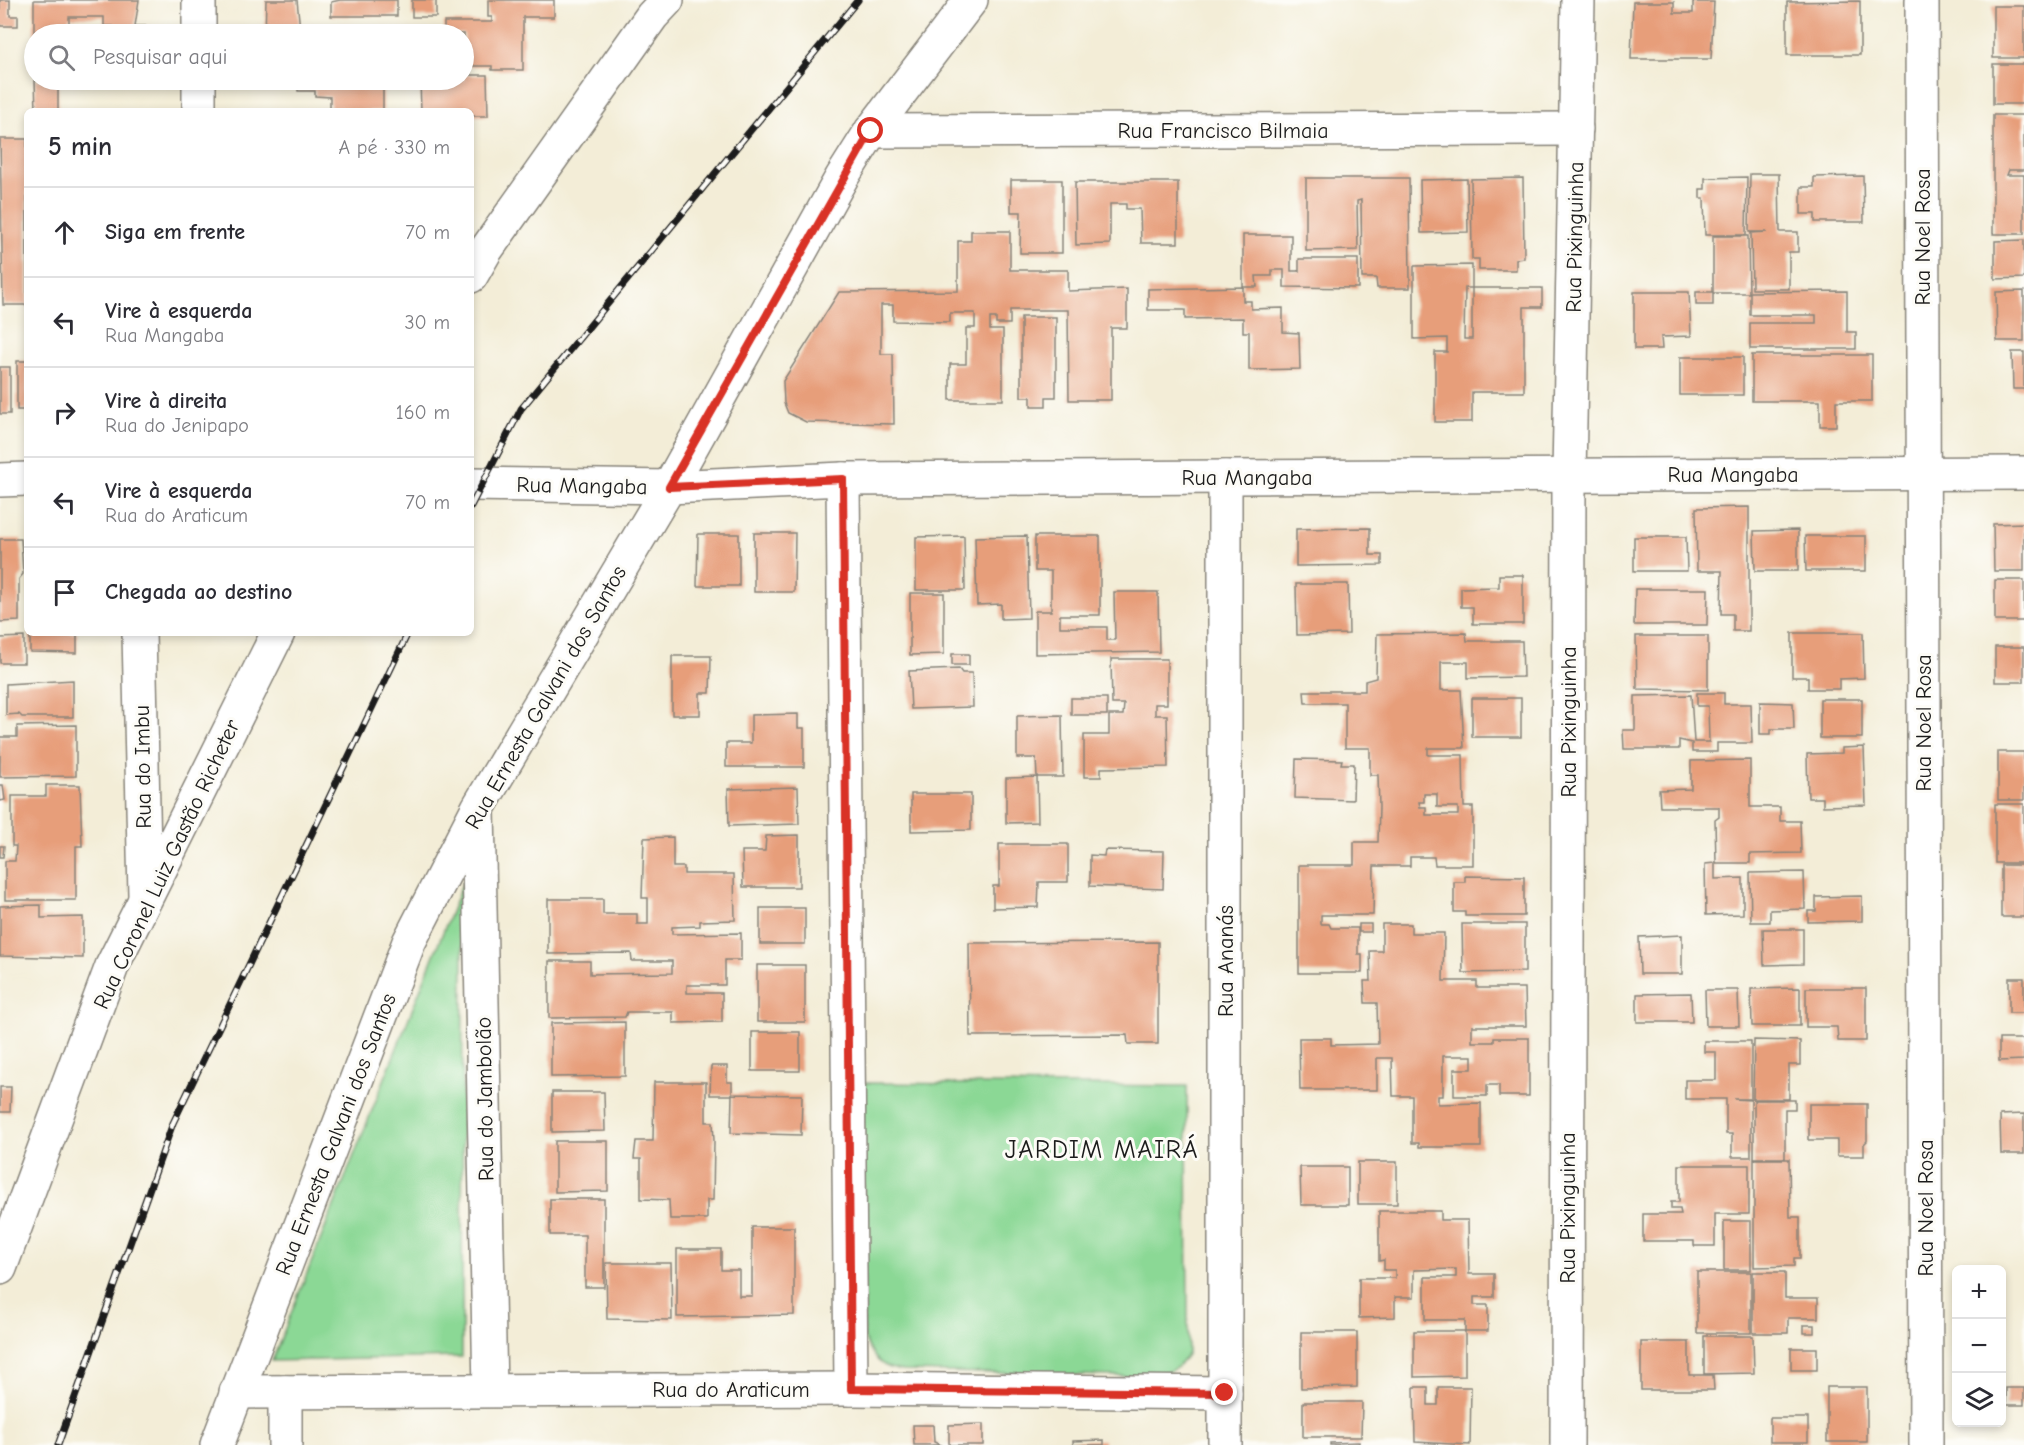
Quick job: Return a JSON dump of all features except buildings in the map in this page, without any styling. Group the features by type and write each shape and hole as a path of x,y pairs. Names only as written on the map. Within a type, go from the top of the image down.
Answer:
{"street":[{"path":"199,0 199,24"},
{"name":"Rua Ernesta Galvani dos Santos","path":"217,1445 409,942 478,808 669,487 871,131 971,0"},
{"name":"Rua Pixinguinha","path":"1567,1445 1569,475 1578,0"},
{"name":"Rua Noel Rosa","path":"1922,0 1926,1445"},
{"path":"474,271 486,250 657,5"},
{"path":"199,90 199,108"},
{"name":"Rua Francisco Bilmaia","path":"871,131 1576,129"},
{"name":"Rua Mangaba","path":"474,483 669,487 843,479 2024,473"},
{"name":"Rua Ananás","path":"1225,477 1225,1445"},
{"path":"0,480 24,479"},
{"path":"843,479 851,1389"},
{"name":"Rua do Imbu","path":"139,636 145,902"},
{"name":"Rua Coronel Luiz Gastão Richeter","path":"0,1268 112,966 277,636"},
{"name":"Rua do Jambolão","path":"478,808 490,1390"},
{"name":"Rua do Araticum","path":"236,1392 851,1389 1225,1393"},
{"path":"285,1392 285,1445"}],"green space":[{"path":"463,882 462,1357 272,1361"},
{"path":"863,1083 1187,1086 1188,1353 1178,1367 1157,1377 904,1371 889,1368 879,1361 864,1338"}],"railway":[{"path":"474,500 521,409 858,0"},
{"path":"58,1445 173,1123 407,636"}],"district":[{"name":"JARDIM MAIRÁ","path":"1102,1149"}],"route":[{"path":"871,131 842,177 669,487 843,479 851,1389 1225,1393"}]}
